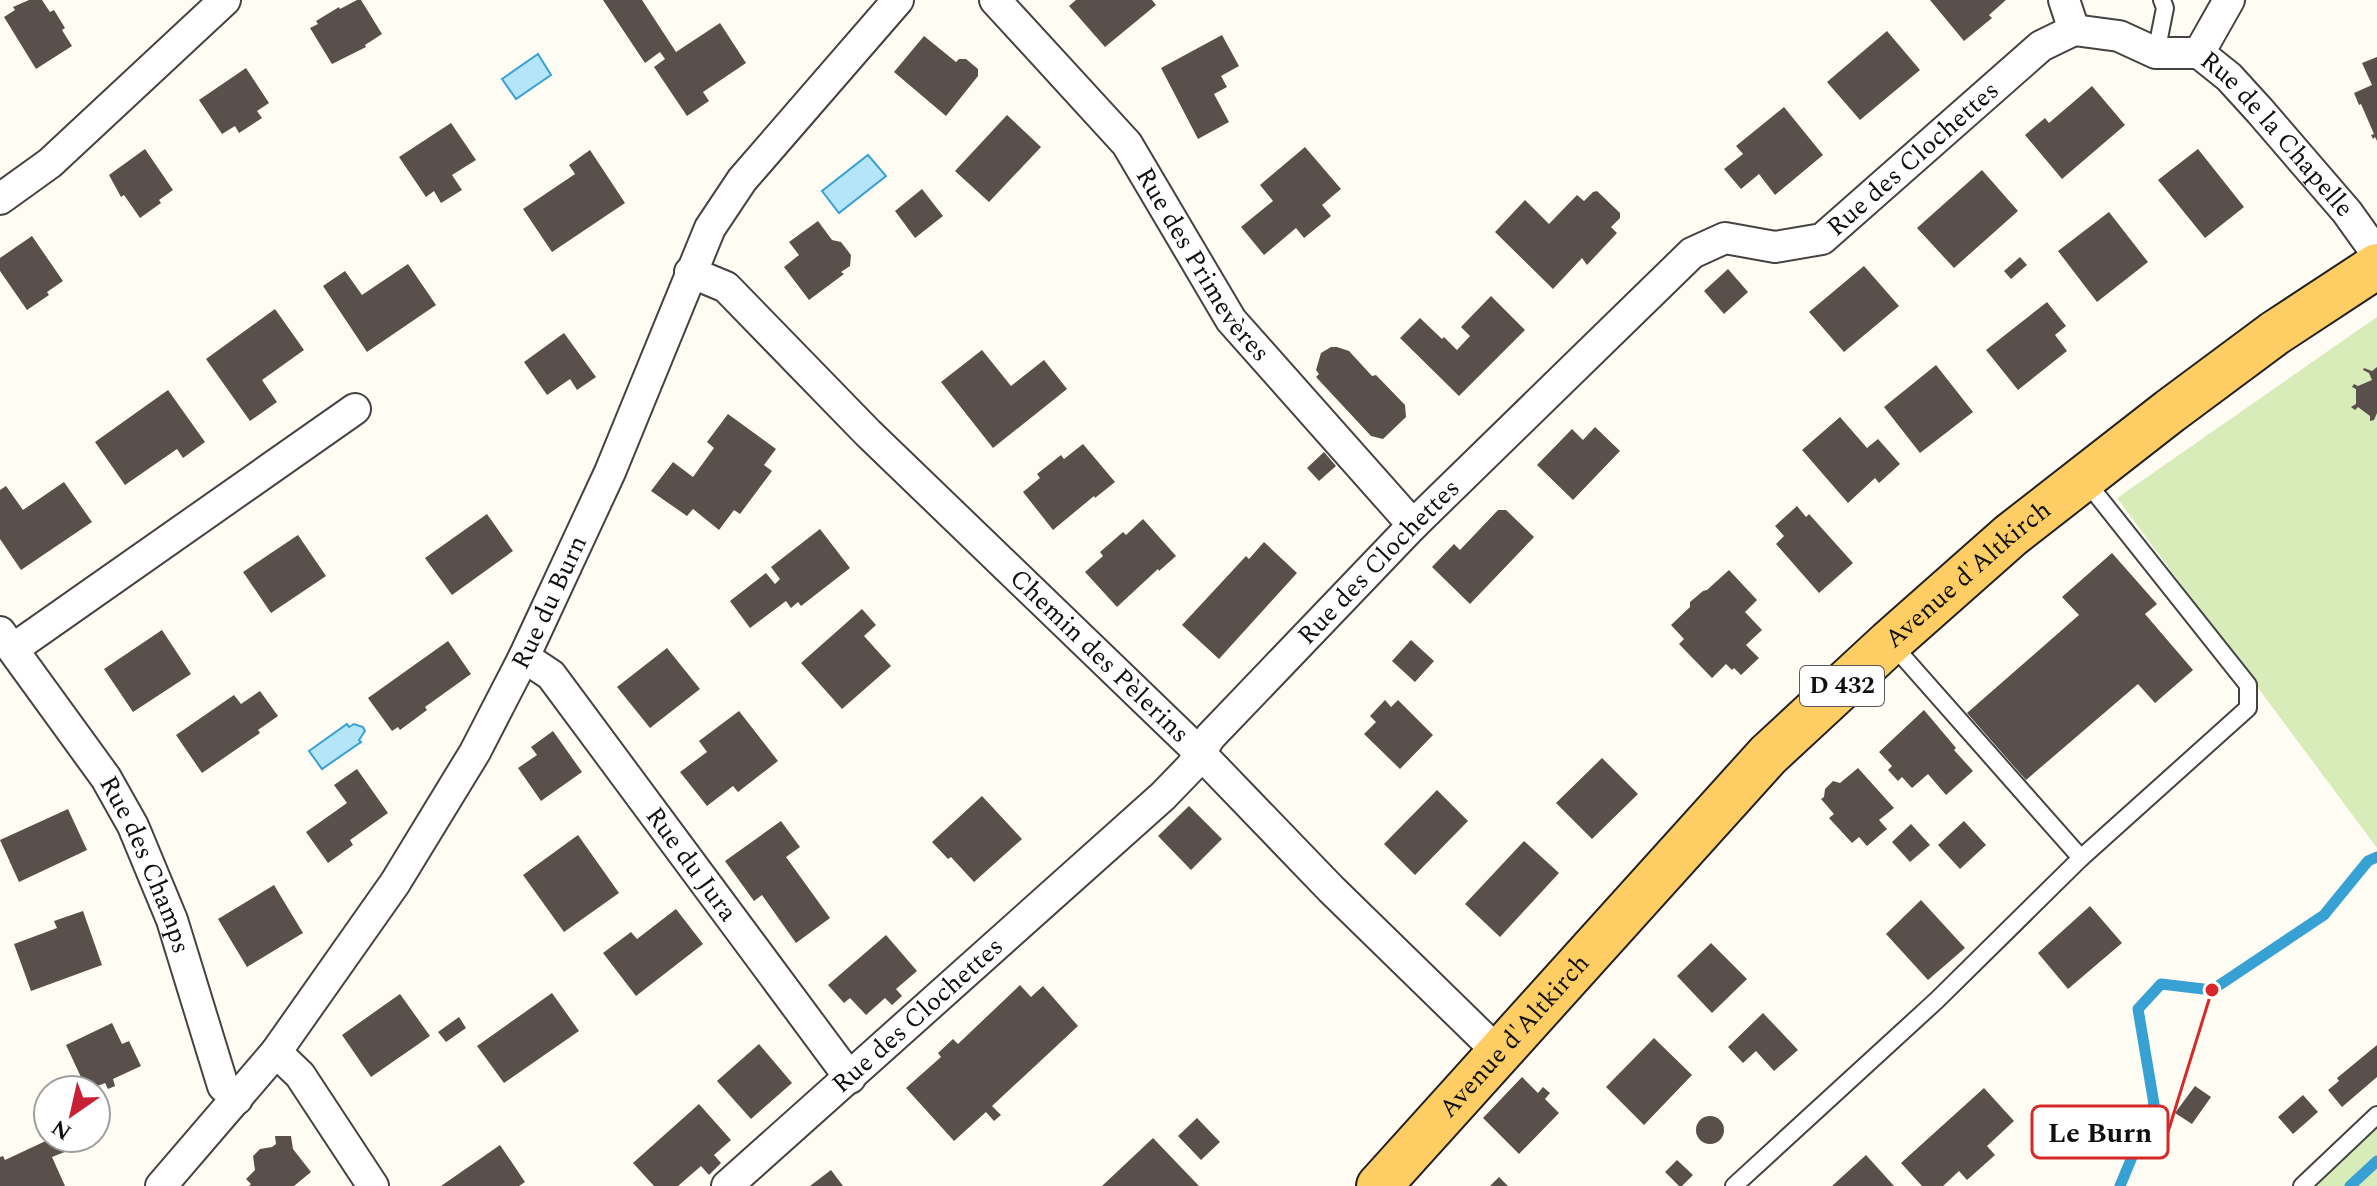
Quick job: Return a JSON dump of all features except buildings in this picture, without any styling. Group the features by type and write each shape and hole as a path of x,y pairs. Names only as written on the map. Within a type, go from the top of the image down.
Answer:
{"main road":[{"name":"Avenue d'Altkirch","path":"1379,1186 1768,755 1890,642 2011,535 2084,478 2275,333 2377,266"}],"street":[{"path":"0,199 50,163 225,0"},
{"name":"Rue du Burn","path":"161,1186 276,1052 395,883 475,752 524,657 610,472 710,228 742,180 898,0"},
{"name":"Rue des Primevères","path":"995,0 1127,144 1231,320 1413,525"},
{"path":"2064,0 2074,30"},
{"path":"2199,53 2229,0"},
{"name":"Rue des Clochettes","path":"727,1186 1163,796 1191,767 1210,737 1413,525 1692,253 1725,238 1775,247 1822,239 2041,46 2074,30"},
{"name":"Rue de la Chapelle","path":"2074,30 2119,36 2156,53 2199,53 2229,77 2260,111 2347,212 2377,254"},
{"name":"Chemin des Pèlerins","path":"690,272 726,287 868,433 1200,753 1331,889 1498,1052"},
{"name":"Rue des Champs","path":"237,1099 223,1086 172,920 133,826 106,778 7,641 355,409"},
{"name":"Rue du Jura","path":"524,657 551,675 850,1078"},
{"path":"276,1052 300,1075 373,1186"}],"lane":[{"name":"Rue de la Chapelle","path":"2156,53 2165,8 2162,0"},
{"path":"1734,1186 1937,1000 2081,858 2248,708 2248,685 2084,478"},
{"path":"1890,642 2081,858"},
{"path":"2302,1186 2377,1115"}],"green space":[{"path":"2377,317 2377,848 2117,498"},
{"path":"2377,1114 2377,1186 2299,1186"}],"water":[{"path":"538,54 551,75 516,99 502,79"},
{"path":"868,155 886,176 839,213 822,191"},
{"path":"347,724 349,727 354,724 363,727 365,731 359,740 361,742 322,769 309,751"}],"waterway":[{"path":"2120,1186 2154,1104 2138,1009 2161,984 2212,990 2324,915 2368,861 2377,857"},
{"path":"2350,1186 2377,1161"}],"place":[{"name":"Le Burn","path":"2212,990"}]}
